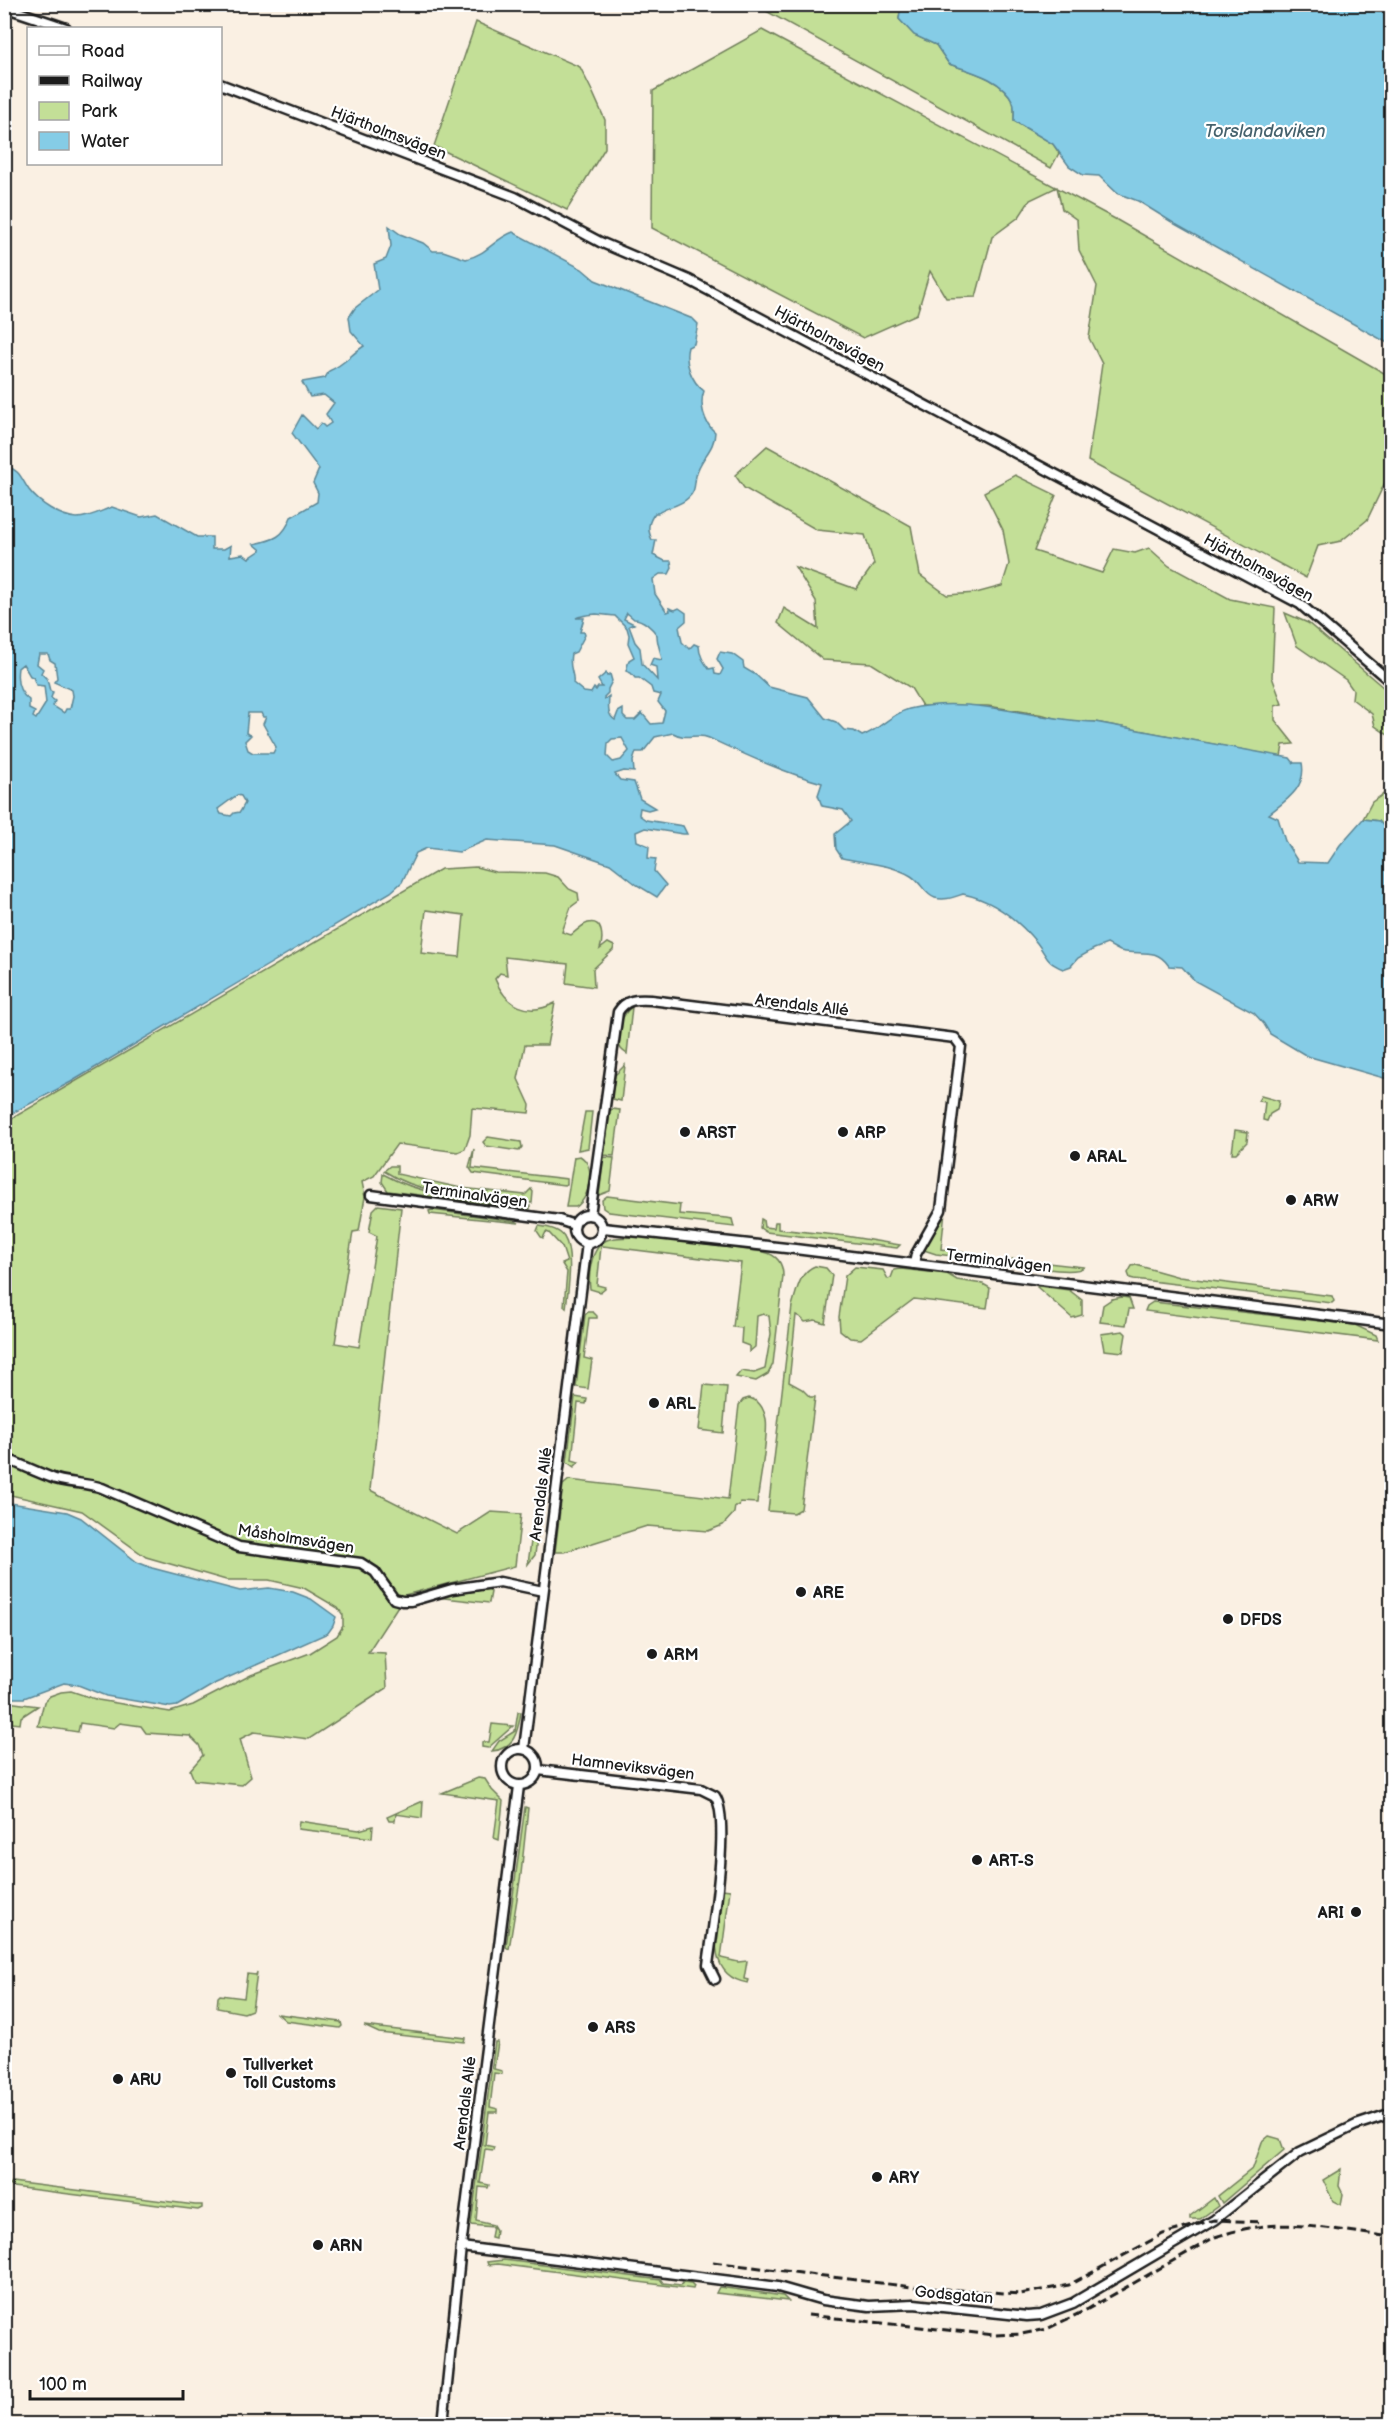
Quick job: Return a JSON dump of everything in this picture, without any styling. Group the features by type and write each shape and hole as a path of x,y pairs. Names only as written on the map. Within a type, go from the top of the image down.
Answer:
{"street":[{"path":"4,7 63,27"},
{"name":"Hjärtholmsvägen","path":"222,85 515,197 600,242 689,280 1300,604 1392,683"},
{"name":"Arendals Allé","path":"590,1215 618,1012 622,1005 631,1000 651,1000 955,1038 961,1046 941,1210 916,1254 914,1264"},
{"name":"Terminalvägen","path":"371,1195 559,1220 574,1225"},
{"path":"590,1215 599,1219 603,1228 598,1240 587,1243 576,1237 574,1225 579,1217 590,1215"},
{"name":"Terminalvägen","path":"603,1228 914,1264 1392,1324"},
{"name":"Arendals Allé","path":"524,1749 587,1243"},
{"name":"Måsholmsvägen","path":"4,1458 51,1478 89,1483 239,1546 361,1563 375,1572 394,1599 402,1601 411,1601 452,1589 500,1582 543,1591"},
{"path":"524,1749 536,1757 538,1770 532,1782 519,1786 506,1779 502,1765 510,1752 524,1749"},
{"name":"Hamneviksvägen","path":"538,1770 675,1786 701,1790 716,1796 721,1810 722,1839 708,1965 715,1979"},
{"name":"Arendals Allé","path":"442,2424 461,2247 519,1786"},
{"name":"Godsgatan","path":"461,2247 778,2287 823,2300 869,2306 914,2304 1027,2316 1041,2315 1073,2303 1195,2233 1237,2204 1300,2152 1341,2132 1392,2113"}],"green space":[{"path":"755,5 901,5 899,19 914,35 936,45 949,64 985,77 1002,87 1013,102 1014,121 1053,144 1059,153 1051,168"},
{"path":"476,22 580,67 593,93 605,120 605,148 567,210 434,146"},
{"path":"762,30 1056,187 1030,200 1019,217 992,237 976,297 946,298 930,271 917,314 863,338 652,228 653,91"},
{"path":"1057,188 1391,377 1391,470 1367,520 1341,541 1318,546 1306,578 1088,461 1102,364 1089,338 1097,286 1079,250 1077,220 1062,209"},
{"path":"767,446 911,526 920,575 947,595 976,593 1002,586 1009,564 1003,530 984,492 1015,475 1056,495 1034,551 1102,573 1114,549 1135,553 1149,548 1169,566 1230,599 1275,608 1272,677 1282,704 1275,706 1275,720 1294,744 1283,745 1281,757 1095,722 1063,721 1044,715 988,706 922,706 911,688 871,663 823,660 778,623 784,608 818,629 816,601 795,567 856,589 874,564 865,535 817,530 744,488 735,475"},
{"path":"1285,613 1308,623 1391,694 1391,737 1375,726 1372,714 1352,699 1353,690 1346,680 1297,646"},
{"path":"1391,789 1391,821 1386,830 1379,821 1363,819 1372,802"},
{"path":"476,867 495,872 545,873 558,877 569,889 578,893 579,901 571,907 562,932 571,935 588,923 597,924 601,931 600,949 608,943 614,946 613,950 593,969 594,987 566,983 568,964 505,957 507,975 500,973 495,979 505,996 527,1009 536,1009 555,1003 547,1045 525,1045 518,1079 530,1105 529,1113 472,1108 470,1135 465,1149 458,1152 397,1144 374,1176 362,1182 365,1197 359,1231 353,1232 335,1343 359,1347 377,1236 369,1232 373,1210 378,1205 401,1208 370,1490 457,1534 491,1512 521,1514 515,1566 405,1595 368,1652 385,1653 387,1688 309,1739 254,1732 240,1739 251,1777 242,1785 194,1780 190,1770 203,1755 199,1745 190,1736 146,1733 141,1726 120,1723 114,1728 80,1723 78,1732 38,1726 44,1702 50,1696 61,1692 71,1691 98,1700 170,1712 193,1705 251,1675 310,1653 337,1636 343,1626 343,1615 338,1608 304,1588 269,1580 226,1580 146,1557 82,1511 6,1494 10,1470 4,1469 4,1123 441,869","holes":["426,910 464,915 460,957 421,953"]},
{"path":"632,1007 627,1054 618,1042 618,1031 622,1020"},
{"path":"625,1065 621,1101 613,1099 611,1095 615,1075"},
{"path":"1261,1096 1279,1101 1277,1110 1270,1114 1267,1121 1263,1120 1265,1102 1258,1101"},
{"path":"612,1109 620,1110 614,1156 604,1155"},
{"path":"585,1112 592,1112 588,1148 578,1150"},
{"path":"1235,1130 1248,1132 1247,1142 1236,1153 1232,1153"},
{"path":"488,1137 521,1142 522,1147 519,1151 486,1146 483,1142"},
{"path":"474,1149 472,1168 567,1179 567,1184 473,1173 469,1167"},
{"path":"580,1156 589,1167 588,1190 576,1207 566,1207 574,1157"},
{"path":"604,1157 614,1158 610,1191 599,1195"},
{"path":"390,1166 397,1166 397,1174 461,1188 525,1195 531,1189 532,1203 455,1195 418,1187 384,1171"},
{"path":"383,1174 436,1194 530,1206 530,1209 388,1191 382,1182"},
{"path":"607,1196 680,1205 679,1214 732,1219 734,1227 609,1212 603,1208 602,1200"},
{"path":"429,1211 519,1223 430,1214"},
{"path":"945,1212 941,1249 975,1254 978,1256 977,1259 936,1254 924,1250"},
{"path":"761,1219 764,1227 774,1228 775,1222 778,1222 778,1229 846,1236 900,1245 897,1248 766,1232 760,1228"},
{"path":"539,1226 559,1232 567,1244 570,1272 566,1308 564,1306 567,1272 562,1264 567,1262 562,1247 549,1233 546,1232 543,1238 541,1237 537,1231"},
{"path":"644,1237 764,1252 778,1260 783,1276 773,1364 768,1374 756,1381 736,1377 741,1371 754,1373 765,1369 771,1334 769,1316 763,1314 757,1316 755,1347 749,1352 749,1346 741,1343 742,1328 733,1327 741,1263 603,1246 601,1247 597,1285 605,1288 600,1292 590,1289 592,1260 604,1242 614,1238"},
{"path":"1012,1259 1084,1267 1071,1270 1049,1269 1009,1263"},
{"path":"1136,1265 1179,1277 1332,1296 1334,1301 1332,1303 1130,1278 1128,1273 1132,1266"},
{"path":"815,1266 826,1268 832,1275 825,1323 815,1320 805,1322 796,1315 789,1382 802,1389 810,1397 815,1397 801,1509 794,1513 768,1511 792,1306 802,1277"},
{"path":"855,1267 883,1270 888,1279 891,1278 894,1270 901,1269 947,1274 957,1280 983,1284 990,1288 987,1308 914,1299 861,1339 850,1338 840,1330 839,1317 845,1276"},
{"path":"1037,1287 1069,1290 1082,1300 1082,1315 1072,1318"},
{"path":"1129,1298 1133,1309 1129,1309 1126,1325 1100,1322 1103,1305 1112,1299"},
{"path":"1153,1302 1355,1325 1376,1335 1378,1340 1145,1311 1147,1306"},
{"path":"593,1312 597,1318 589,1318 584,1358 592,1360 588,1389 576,1387 585,1315"},
{"path":"1123,1331 1126,1334 1123,1352 1104,1350 1101,1334"},
{"path":"704,1385 727,1387 723,1433 699,1430"},
{"path":"575,1397 587,1399 586,1404 578,1403 572,1460 579,1462 574,1467 567,1462"},
{"path":"749,1398 756,1401 764,1412 767,1426 757,1503 740,1502 723,1525 708,1531 647,1526 564,1552 555,1552 563,1485 569,1480 728,1499 739,1405 743,1400"},
{"path":"535,1511 540,1514 535,1555 528,1564"},
{"path":"486,1586 491,1592 489,1603 435,1597"},
{"path":"7,1702 38,1706 21,1717 20,1724 12,1723 12,1716 5,1715"},
{"path":"518,1712 521,1712 514,1738 505,1747 492,1751 499,1741 515,1731"},
{"path":"492,1724 513,1726 488,1748 482,1747 482,1742 489,1742"},
{"path":"478,1778 485,1779 503,1801 499,1840 494,1838 499,1801 442,1793"},
{"path":"423,1801 422,1818 396,1814 395,1821 389,1821 387,1817"},
{"path":"525,1807 528,1808 521,1874 509,1949 506,1947"},
{"path":"299,1821 359,1830 373,1826 372,1838 298,1829"},
{"path":"722,1889 730,1890 721,1958 738,1962 747,1961 744,1979 749,1980 748,1983 734,1978 724,1970 719,1959 716,1932"},
{"path":"257,1972 252,2010 244,2013 217,2008 220,1995 244,1998 247,1974 256,1975"},
{"path":"278,2014 341,2022 342,2026 340,2028 286,2021"},
{"path":"364,2026 465,2038 464,2042 379,2033"},
{"path":"495,2042 498,2042 494,2069 502,2071 502,2074 494,2073 490,2107 498,2109 498,2112 489,2112 485,2145 494,2147 493,2150 485,2149 480,2183 489,2185 488,2188 479,2187 476,2221 493,2225 496,2230 495,2238 491,2237 493,2227 471,2225"},
{"path":"1269,2136 1280,2139 1284,2150 1222,2203 1218,2196 1253,2168 1262,2142"},
{"path":"1341,2169 1339,2186 1343,2194 1341,2205 1333,2201 1323,2180"},
{"path":"12,2182 202,2205 202,2208 198,2210 13,2187 10,2185"},
{"path":"1214,2198 1218,2206 1200,2219 1190,2219 1190,2216"},
{"path":"504,2260 661,2280 663,2283 681,2285 683,2282 691,2283 694,2286 693,2289 498,2264 488,2265 487,2262"},
{"path":"719,2287 783,2296 788,2301 716,2293"}],"water":[{"name":"Torslandaviken","path":"901,4 1391,5 1391,345 1138,201 1117,193 1099,176 1083,175 1069,166 1053,144 1014,121 1013,102 1002,87 985,77 949,64 936,45 914,35 899,19"},
{"path":"389,226 400,234 423,243 433,251 443,251 466,259 479,254 513,232 582,269 595,280 693,319 698,324 694,344 688,347 687,359 692,377 704,391 703,413 715,432 714,438 700,464 691,495 681,503 655,513 651,519 649,532 652,540 656,540 653,555 665,561 671,561 672,568 669,574 660,574 653,579 655,594 667,612 670,611 669,608 675,610 679,608 686,613 686,621 679,627 682,642 689,649 694,644 699,646 704,661 709,669 714,668 715,674 720,675 723,669 717,659 720,652 732,654 743,662 744,668 769,687 808,697 825,718 836,722 844,730 854,731 862,736 902,711 932,705 955,704 1095,722 1290,758 1294,763 1302,763 1301,780 1288,799 1269,814 1278,818 1285,841 1298,862 1328,863 1340,845 1363,819 1379,821 1386,829 1391,821 1391,1080 1307,1056 1270,1034 1254,1013 1195,981 1182,967 1169,966 1153,954 1120,951 1107,944 1078,958 1071,966 1063,969 1049,961 1022,926 995,906 963,894 946,899 935,898 903,872 886,866 842,858 836,849 835,834 851,821 843,810 822,806 818,795 822,783 750,757 705,736 683,736 673,733 655,737 643,752 636,752 633,761 634,772 624,771 615,774 620,780 634,782 640,799 655,808 648,810 640,808 639,815 646,820 683,826 687,834 645,828 636,832 637,841 649,846 648,858 656,859 654,871 666,885 657,897 610,864 555,845 487,840 459,852 427,848 416,853 402,882 391,892 71,1082 5,1117 5,466 18,472 38,500 64,515 81,518 112,507 141,517 157,514 197,537 212,537 212,549 224,549 231,545 230,556 243,554 249,558 261,550 254,544 277,536 285,529 291,517 317,502 318,493 313,483 319,469 292,433 302,415 316,429 321,423 325,427 331,423 326,414 334,403 324,395 310,397 302,382 325,378 329,371 364,346 351,331 349,317 355,308 378,290 374,264 386,259 391,246","holes":["627,613 634,619 647,624 657,635 662,660 653,658 650,665 656,667 657,680 642,664 640,648 629,626 634,624 624,619","596,614 615,616 627,628 628,643 634,657 629,660 626,671 651,687 653,693 661,695 658,702 665,711 662,723 651,724 642,713 635,720 627,720 623,716 623,709 618,712 615,720 612,718 609,696 605,699 604,697 612,681 610,674 607,676 606,673 598,680 602,687 596,690 594,688 591,693 584,692 573,683 571,654 576,652 585,635 584,632 580,632 584,618 576,618","39,654 48,654 50,660 55,663 57,678 54,682 72,690 70,709 66,709 64,713 53,706 55,701 51,698 53,692 50,691 47,679 41,673 43,669 37,664","23,664 36,685 44,686 46,703 36,719 33,717 35,712 29,709 29,700 20,690 18,668","248,713 261,713 263,717 266,717 263,724 276,747 273,753 253,753 248,750 245,741 251,735 246,733","622,738 629,751 621,760 613,762 607,756 608,743 612,739","237,795 241,796 245,803 240,812 231,816 221,814 218,809"]},
{"path":"4,1502 67,1512 81,1518 137,1562 152,1568 240,1591 269,1588 293,1592 311,1599 336,1617 333,1626 328,1633 216,1683 177,1706 170,1707 106,1696 78,1685 64,1683 24,1698 5,1698"}],"railway":[{"path":"713,2262 912,2287 1020,2294 1069,2285 1163,2234 1214,2220 1261,2222"},
{"path":"808,2315 994,2335 1022,2334 1047,2329 1088,2309 1215,2237 1235,2231 1290,2225 1392,2237"}],"place":[{"name":"ARST","path":"685,1132"},
{"name":"ARP","path":"843,1132"},
{"name":"ARAL","path":"1075,1156"},
{"name":"ARW","path":"1291,1200"},
{"name":"ARL","path":"654,1403"},
{"name":"ARE","path":"801,1592"},
{"name":"DFDS","path":"1228,1619"},
{"name":"ARM","path":"652,1654"},
{"name":"ART-S","path":"977,1860"},
{"name":"ARI","path":"1356,1912"},
{"name":"ARS","path":"593,2027"},
{"name":"Tullverket Toll Customs","path":"231,2073"},
{"name":"ARU","path":"118,2079"},
{"name":"ARY","path":"877,2177"},
{"name":"ARN","path":"318,2245"}]}
